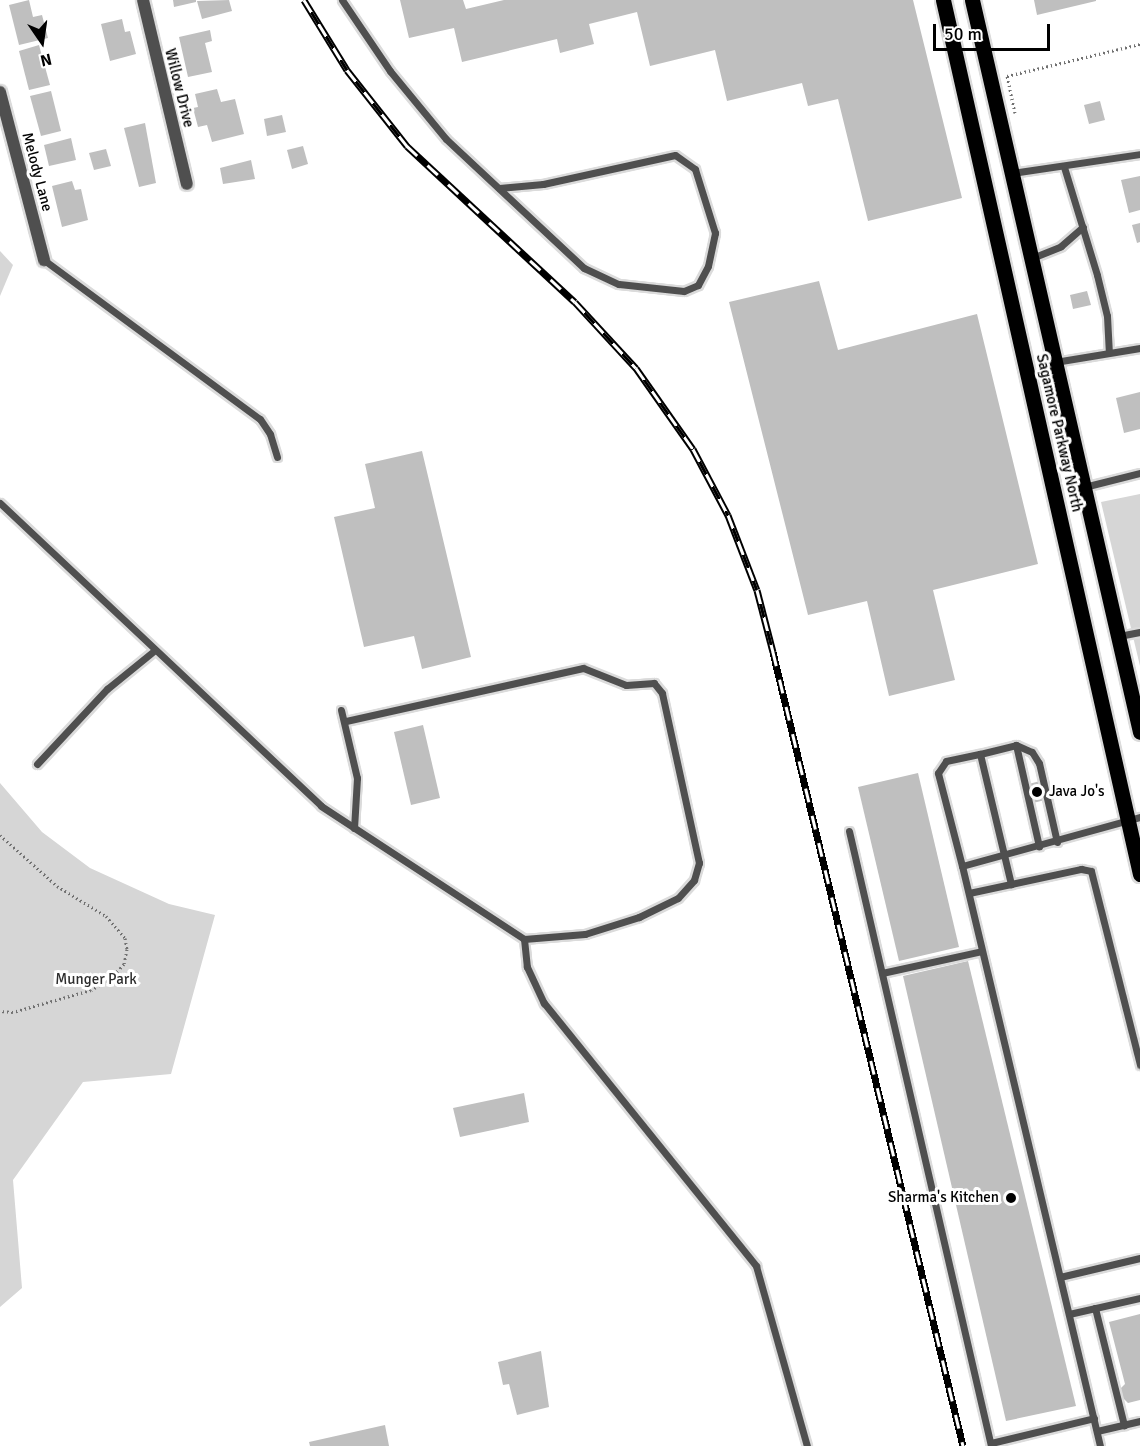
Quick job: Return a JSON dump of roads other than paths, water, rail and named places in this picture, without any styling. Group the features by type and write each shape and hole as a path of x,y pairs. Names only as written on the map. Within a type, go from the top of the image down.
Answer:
{"main road":[{"name":"Sagamore Parkway North","path":"943,0 1134,818 1140,874"},
{"name":"Sagamore Parkway North","path":"972,0 1140,732"}],"street":[{"name":"Willow Drive","path":"143,0 187,184"},
{"name":"Melody Lane","path":"0,92 44,260"}],"lane":[{"path":"342,0 390,71 446,139 584,268 619,284 684,291 698,285 708,266 715,233 695,169 675,155 543,184 500,188"},
{"path":"1012,173 1140,154"},
{"path":"1064,167 1107,316 1109,352"},
{"path":"1031,258 1061,246 1083,227"},
{"path":"44,260 260,419 270,434 277,457"},
{"path":"1055,362 1140,348"},
{"path":"1084,487 1140,473"},
{"path":"0,503 321,806 524,939 585,934 639,917 678,898 694,880 699,862 662,693 654,683 626,685 583,668 345,721"},
{"path":"1118,636 1140,632"},
{"path":"37,764 107,690 155,650"},
{"path":"341,710 357,778 354,828"},
{"path":"1057,842 1039,763 1032,752 1016,746 980,753 946,761 938,772 969,893 1100,1446"},
{"path":"1016,746 1040,846"},
{"path":"980,753 1011,884"},
{"path":"962,866 1057,842 1134,818"},
{"path":"849,831 991,1445 1094,1418"},
{"path":"969,893 1081,869 1091,872 1140,1065"},
{"path":"524,939 527,967 544,1003 756,1266 807,1446"},
{"path":"882,973 982,951"},
{"path":"1060,1277 1140,1258"},
{"path":"1069,1314 1140,1298"},
{"path":"1095,1308 1124,1425"},
{"path":"1097,1431 1140,1421"}],"railway":[{"path":"304,0 347,70 407,146 575,302 636,368 693,449 728,515 757,590 773,652 963,1446"}],"place":[{"name":"Java Jo's","path":"1037,792"},
{"name":"Sharma's Kitchen","path":"1011,1198"}],"park label":[{"name":"Munger Park","path":"96,980"}]}
